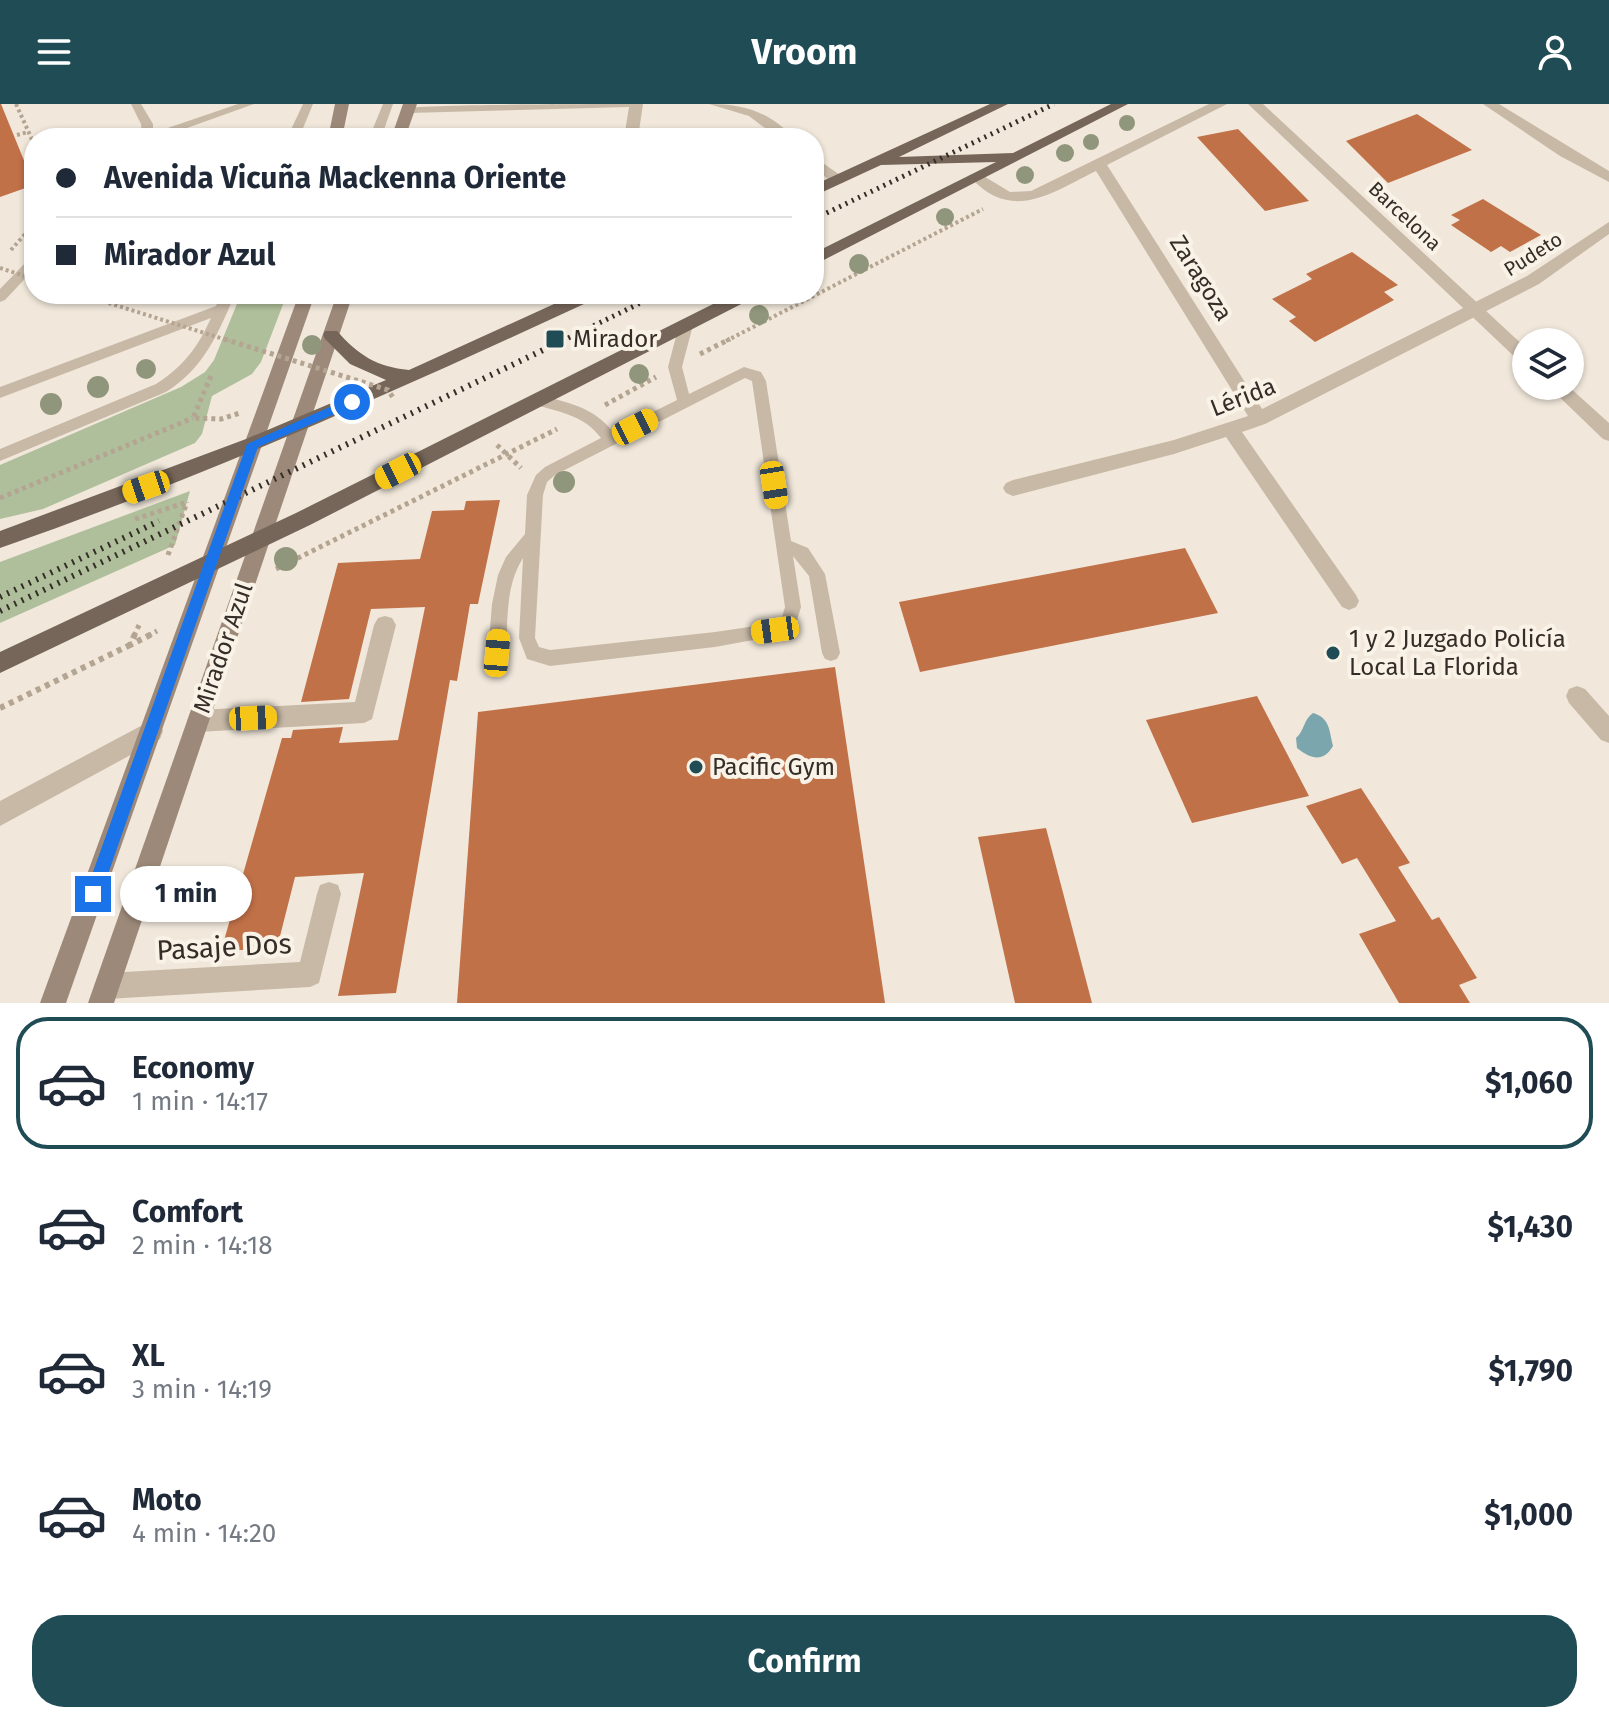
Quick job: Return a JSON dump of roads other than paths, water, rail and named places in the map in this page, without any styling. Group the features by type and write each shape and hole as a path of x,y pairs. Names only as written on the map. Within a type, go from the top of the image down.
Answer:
{"main road":[{"path":"337,128 342,104"},
{"path":"824,186 1001,104"},
{"path":"824,255 1121,104"},
{"path":"401,128 409,106"},
{"path":"877,162 1018,157"},
{"name":"Mirador Azul","path":"53,1003 303,304"},
{"name":"Mirador Azul","path":"104,994 342,304"},
{"path":"0,540 253,444 569,304"},
{"path":"0,663 261,538 727,304"},
{"path":"331,335 348,355 370,369 412,376"}],"street":[{"path":"409,106 624,104"},
{"path":"632,128 636,104"},
{"path":"716,104 735,105 774,128"},
{"path":"977,177 1007,197 1034,196 1220,104"},
{"name":"Barcelona","path":"1255,104 1512,345"},
{"path":"1490,104 1565,153 1609,177"},
{"name":"Zaragoza","path":"1099,164 1259,419"},
{"path":"824,169 838,180"},
{"name":"Pudeto","path":"1474,311 1560,264 1609,227"},
{"name":"Lérida","path":"1013,488 1174,447 1259,419 1474,311"},
{"path":"1572,400 1609,434"},
{"path":"1230,429 1349,601"},
{"path":"198,721 364,712 385,625"},
{"path":"1577,696 1609,732"},
{"path":"0,814 152,731"},
{"name":"Pasaje Dos","path":"104,994 310,974 329,894"}],"lane":[{"path":"136,104 147,128"},
{"path":"178,128 249,104"},
{"path":"297,128 308,104"},
{"path":"379,128 388,104"},
{"path":"0,297 24,272"},
{"path":"0,455 177,380 199,358 223,304"},
{"path":"0,393 221,309"},
{"path":"684,401 675,367 686,325"},
{"path":"744,372 756,376 793,607 789,622 783,627 550,658 533,653 527,638 537,486 550,471 610,440 737,374 744,372"},
{"path":"538,400 587,415 601,425 610,440"},
{"path":"497,653 505,572 513,555 533,536"},
{"path":"784,545 802,553 817,574 831,653"}],"water":[{"path":"1313,713 1326,721 1333,746 1325,755 1316,758 1297,748 1296,738"}],"railway":[{"path":"824,214 1054,104"},
{"path":"562,341 638,304"},
{"path":"0,611 566,339"},
{"path":"0,597 159,521"}],"place":[{"name":"Mirador","path":"555,339"},
{"name":"1 y 2 Juzgado Policía Local La Florida","path":"1333,653"},
{"name":"Pacific Gym","path":"696,767"}]}
